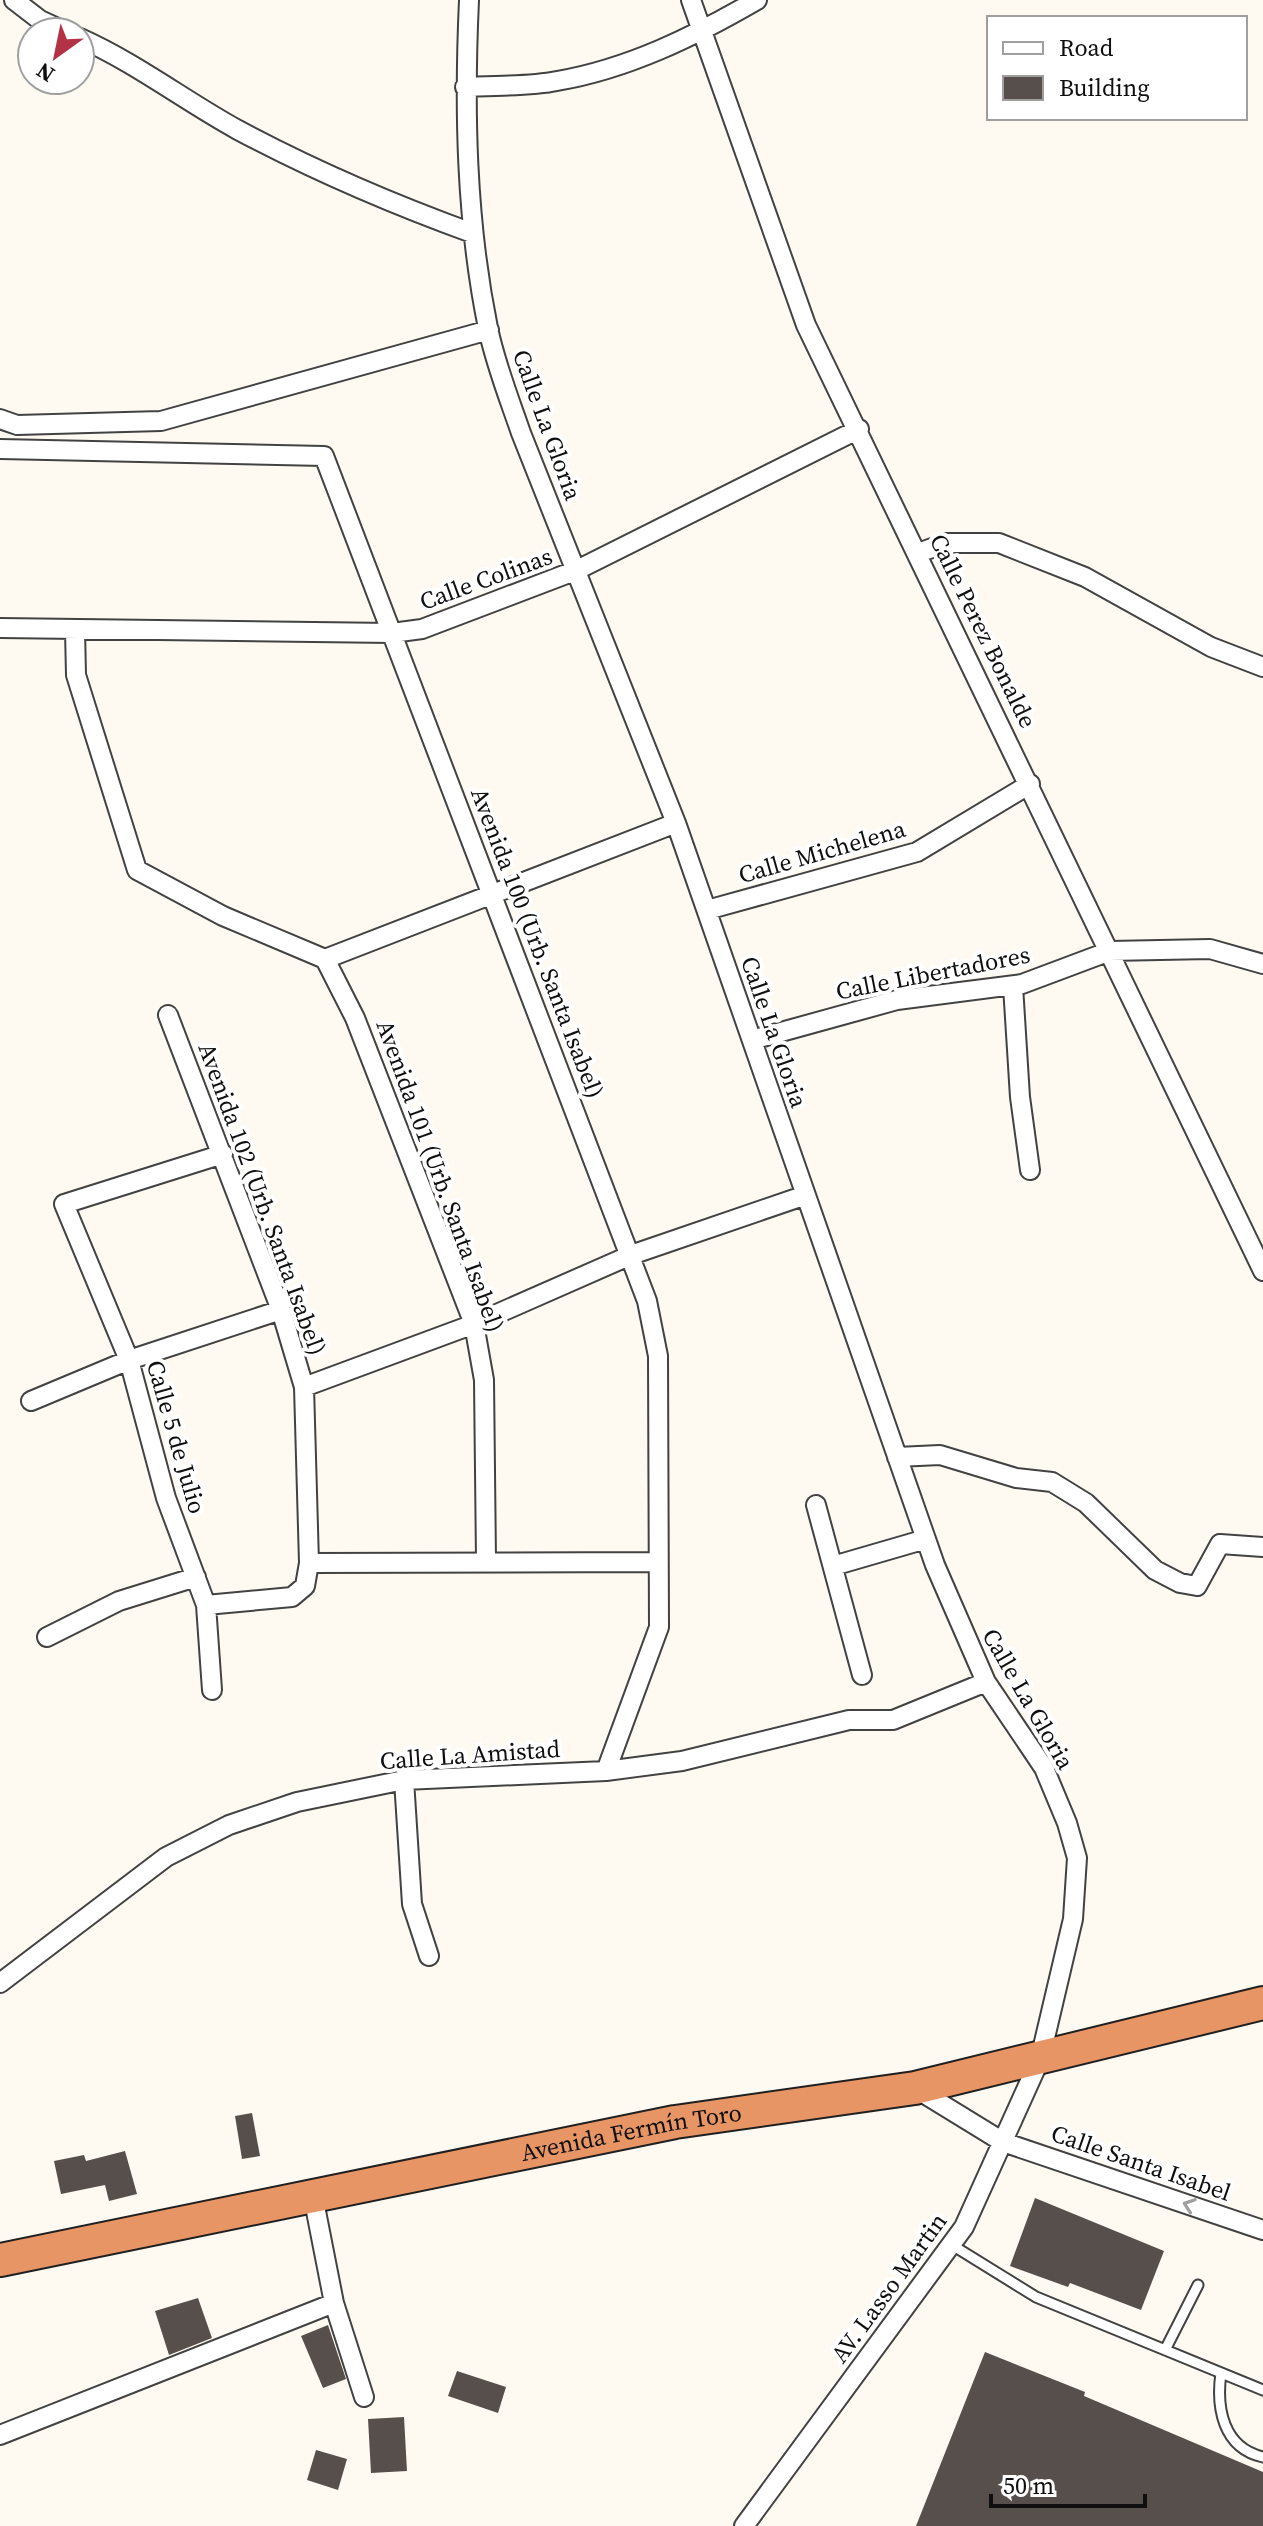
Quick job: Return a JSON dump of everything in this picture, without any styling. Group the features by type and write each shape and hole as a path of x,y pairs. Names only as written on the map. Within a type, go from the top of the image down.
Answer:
{"highway":[{"name":"Avenida Fermín Toro","path":"0,2260 675,2122 915,2088 1263,2003"}],"street":[{"path":"14,0 35,16"},
{"name":"Calle La Gloria","path":"469,0 465,87 472,233 489,330 521,433 676,823 803,1196 926,1539 986,1682 1044,1768 1067,1823 1077,1858 1073,1919 1040,2059"},
{"name":"Calle Perez Bonalde","path":"691,0 806,325 859,429 1263,1271"},
{"path":"465,87 557,81 626,62 702,32 757,0"},
{"path":"96,45 238,129 398,206 472,233"},
{"path":"0,419 17,425 161,421 489,330"},
{"name":"Calle Colinas","path":"0,628 392,633 422,629 577,570 859,429"},
{"name":"Avenida 100 (Urb. Santa Isabel)","path":"0,449 324,456 647,1301 658,1356 659,1627 606,1771"},
{"path":"918,553 946,543 999,543 1085,577 1211,647 1263,667"},
{"path":"75,630 76,675 137,870 223,916 325,959 676,823"},
{"name":"Calle Michelena","path":"707,910 917,852 1030,784"},
{"name":"Calle Libertadores","path":"752,1040 897,1000 1013,986 1110,951 1210,949 1263,964"},
{"name":"Avenida 101 (Urb. Santa Isabel)","path":"325,959 355,1018 474,1324 484,1380 486,1561"},
{"path":"1013,986 1020,1097 1030,1170"},
{"name":"Avenida 102 (Urb. Santa Isabel)","path":"168,1015 281,1310 304,1387 309,1563 305,1586 292,1597 206,1605"},
{"name":"Calle 5 de Julio","path":"212,1690 206,1605 166,1498 129,1360 64,1204 223,1154"},
{"path":"304,1387 474,1324 631,1255 803,1196"},
{"path":"31,1401 129,1360 281,1310"},
{"path":"897,1457 940,1455 1016,1478 1052,1482 1086,1503 1155,1570 1180,1583 1197,1586 1220,1544 1263,1547"},
{"path":"816,1505 862,1675"},
{"path":"833,1566 926,1539"},
{"path":"309,1563 658,1562"},
{"path":"47,1637 119,1601 196,1577"},
{"name":"Calle La Amistad","path":"0,1983 166,1857 217,1831 297,1802 404,1780 606,1771 682,1761 849,1720 893,1720 986,1682"},
{"path":"404,1780 412,1904 429,1956"},
{"name":"AV. Lasso Martin","path":"744,2526 964,2227 1040,2059"},
{"name":"Calle Santa Isabel","path":"915,2088 1003,2142 1263,2230"},
{"path":"313,2196 334,2303 364,2397"},
{"path":"0,2435 334,2303"}],"lane":[{"path":"952,2245 1036,2297 1263,2390"},
{"path":"1165,2350 1198,2285"},
{"path":"1221,2373 1222,2421 1234,2442 1263,2457"}],"building":[{"path":"252,2113 260,2156 242,2159 235,2116"},
{"path":"125,2151 137,2194 109,2201 105,2185 61,2194 54,2161 84,2155 86,2161"},
{"path":"1035,2198 1164,2251 1141,2310 1070,2283 1068,2287 1010,2266"},
{"path":"198,2298 212,2338 169,2355 155,2311"},
{"path":"328,2325 346,2379 323,2388 301,2336"},
{"path":"985,2352 1085,2392 1084,2396 1263,2472 1263,2526 916,2526"},
{"path":"457,2371 506,2387 498,2413 448,2396"},
{"path":"404,2417 407,2471 371,2473 368,2419"},
{"path":"316,2450 347,2459 338,2490 307,2480"}]}
